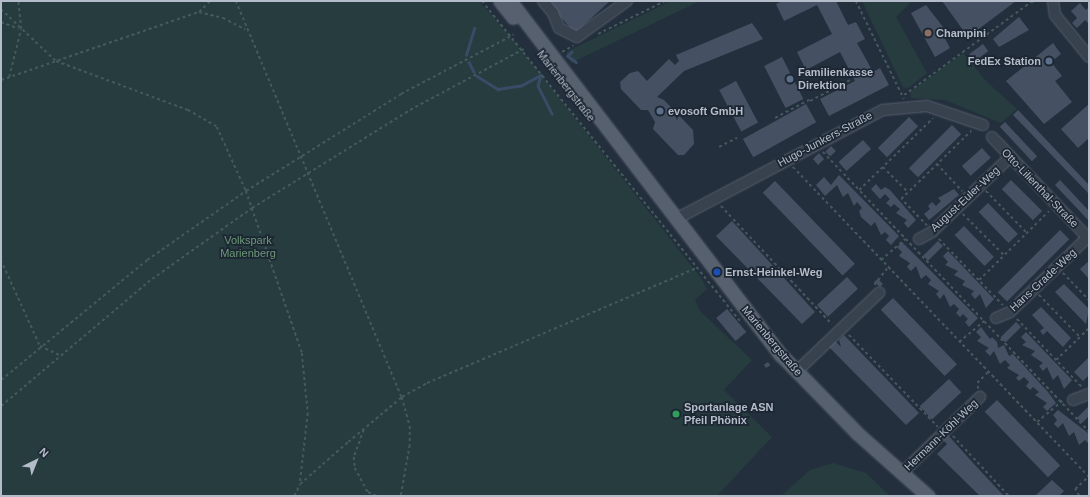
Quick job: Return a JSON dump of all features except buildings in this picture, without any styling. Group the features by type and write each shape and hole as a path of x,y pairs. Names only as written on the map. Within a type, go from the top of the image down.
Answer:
{"main road":[{"name":"Marienbergstraße","path":"500,1 608,140 636,168"},
{"name":"Marienbergstraße","path":"510,1 616,135 636,168 796,372 928,496"}],"street":[{"path":"543,1 553,13 559,28 577,37 627,1"},
{"path":"1052,1 1055,15 1089,57"},
{"name":"Hugo-Junkers-Straße","path":"676,219 712,197 786,160 871,114 904,100 942,109 980,125"},
{"name":"Otto-Lilienthal-Straße","path":"992,137 1088,239"},
{"name":"August-Euler-Weg","path":"919,239 932,232 1010,157"},
{"name":"Hans-Grade-Weg","path":"996,318 1010,312 1088,239"},
{"path":"796,372 879,293"},
{"path":"1073,400 1089,394"},
{"name":"Hermann-Köhl-Weg","path":"902,473 980,397"}],"path":[{"path":"9,77 21,30 18,1"},
{"path":"1,80 199,12 210,1"},
{"path":"236,1 245,30 307,170 402,397 410,426 410,445 401,496"},
{"path":"300,484 402,397 495,351 696,268 524,49 482,1"},
{"path":"590,38 665,1"},
{"path":"856,1 904,100 1031,2 1038,1"},
{"path":"1,9 21,30 56,61 188,110 217,127 246,191 279,278 302,353 308,413 300,484 294,496"},
{"path":"199,12 223,18 245,30"},
{"path":"1,22 21,30"},
{"path":"1,380 40,346 147,260 246,191 401,94 512,35"},
{"path":"554,57 577,44"},
{"path":"1,406 152,279 307,170 410,110 524,49"},
{"path":"775,118 850,80"},
{"path":"858,190 942,109"},
{"path":"980,125 901,199 1089,394"},
{"path":"719,148 736,138"},
{"path":"815,144 1089,431"},
{"path":"786,160 1089,477 1075,489 1079,496"},
{"path":"937,164 968,197"},
{"path":"883,167 908,192"},
{"path":"981,185 1026,233"},
{"path":"712,197 839,331"},
{"path":"979,280 1055,204"},
{"path":"957,208 1004,255"},
{"path":"882,260 905,239"},
{"path":"1,260 40,346 59,356"},
{"path":"879,293 873,282 888,267"},
{"path":"1057,267 1089,300"},
{"path":"1034,289 1080,337"},
{"path":"959,342 982,319 996,318"},
{"path":"1056,360 1089,328"},
{"path":"856,342 943,432"},
{"path":"980,397 977,383 988,372"},
{"path":"1037,422 1060,400 1073,400"},
{"path":"364,428 354,457 355,468 368,492 377,496"},
{"path":"960,442 1009,496"}],"green space":[{"name":"Volkspark Marienberg","path":"1,1 479,1 516,43 701,278 707,289 695,300 700,311 752,360 724,390 772,437 717,496 1,496"},
{"path":"671,1 700,1 571,63 566,55 568,51"},
{"path":"862,1 912,1 896,17 927,73 908,88 903,87"},
{"path":"963,53 987,82 1017,109 1001,123 945,100 911,98 910,92"},
{"path":"833,463 866,473 890,496 781,496 810,470"}],"waterway":[{"path":"466,55 474,28"},
{"path":"572,52 568,56 576,62"},
{"path":"469,62 474,72"},
{"path":"541,75 538,86 552,114"},
{"path":"477,76 498,89 522,85 541,75"}],"place":[{"name":"Champini","path":"928,33"},
{"name":"FedEx Station","path":"1049,61"},
{"name":"Familienkasse Direktion","path":"790,79"},
{"name":"evosoft GmbH","path":"660,111"},
{"name":"Ernst-Heinkel-Weg","path":"717,272"},
{"name":"Sportanlage ASN Pfeil Phönix","path":"676,414"}]}
